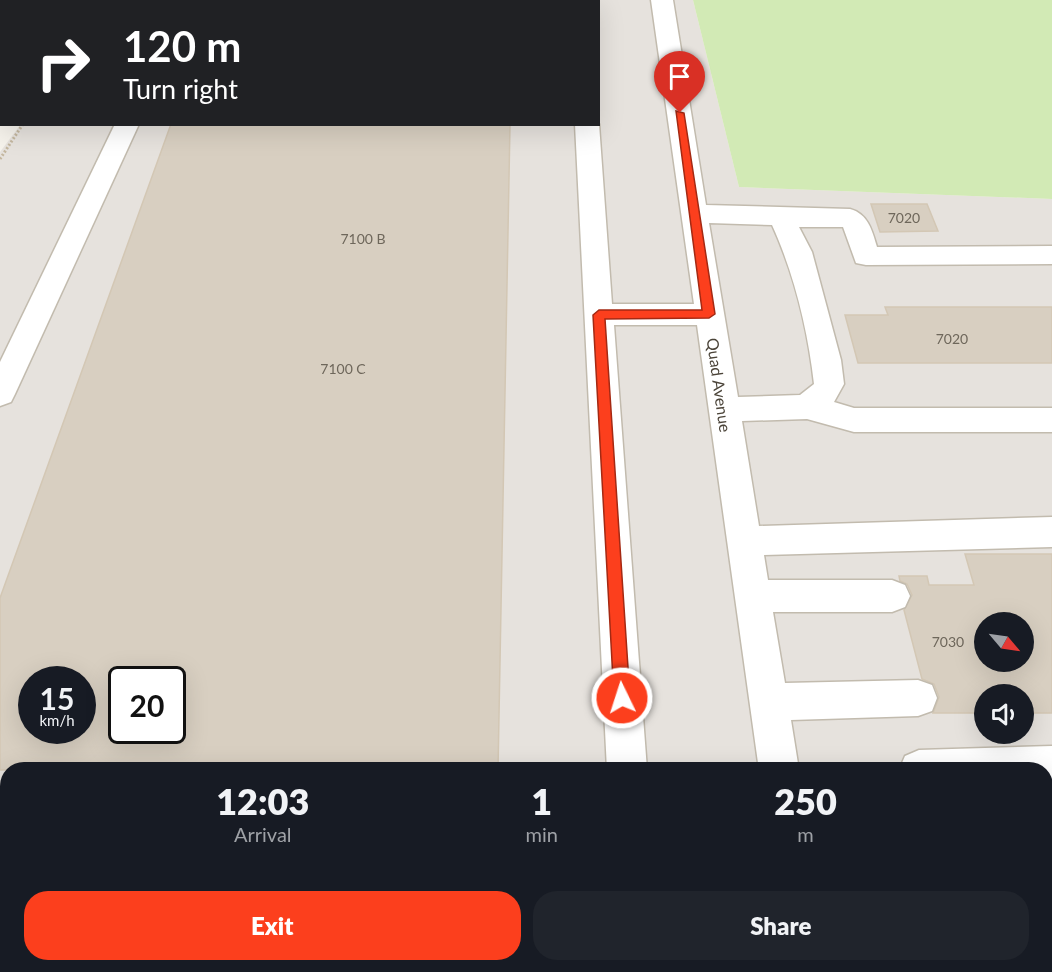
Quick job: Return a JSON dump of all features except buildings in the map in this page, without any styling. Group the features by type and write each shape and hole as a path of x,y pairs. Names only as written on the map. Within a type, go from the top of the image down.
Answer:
{"street":[{"name":"Quad Avenue","path":"662,0 778,762"},
{"path":"0,394 126,126"},
{"path":"587,126 627,762"},
{"path":"694,214 850,218 858,228 866,256 1052,255"},
{"path":"782,218 798,252 826,360 829,384 825,392 807,408"},
{"path":"599,315 709,314"},
{"path":"723,410 807,408 854,420 1052,420"},
{"path":"743,541 1052,532"},
{"path":"752,596 892,596"},
{"path":"768,702 918,698"}],"path":[{"path":"0,159 23,126"}],"shaded area":[{"path":"600,0 693,0 739,187 1052,199 1052,762 0,762 0,152 20,126 600,126"}],"green space":[{"path":"693,0 1052,0 1052,199 739,187"}],"route":[{"path":"622,698 599,315 709,314 680,113"}]}
